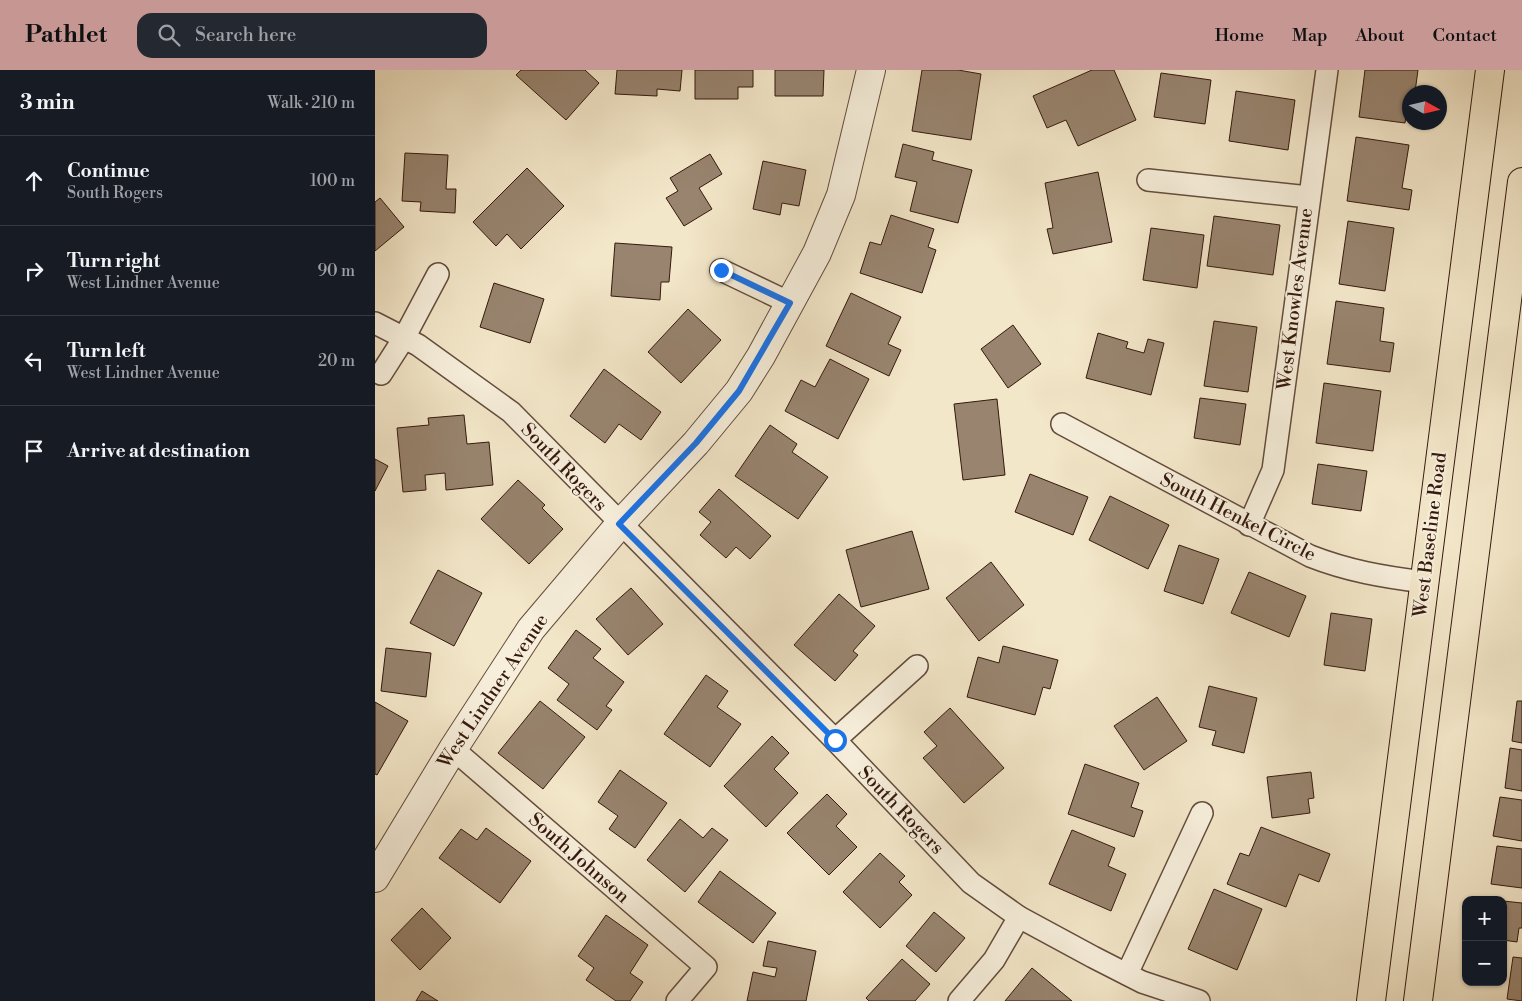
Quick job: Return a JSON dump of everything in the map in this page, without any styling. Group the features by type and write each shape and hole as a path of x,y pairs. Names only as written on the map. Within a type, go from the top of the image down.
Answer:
{"main road":[{"name":"West Baseline Road","path":"1371,1001 1490,70"},
{"path":"1418,1001 1522,182"}],"street":[{"name":"West Lindner Avenue","path":"375,878 453,749 531,629 619,524 696,443 739,391 817,253 841,195 871,70"},
{"name":"West Knowles Avenue","path":"1249,525 1273,470 1327,70"},
{"path":"1148,180 1309,197"},
{"path":"721,270 790,303"},
{"path":"381,374 404,338 438,274"},
{"name":"South Rogers","path":"375,323 419,345 511,412 619,524 835,740 971,882 1019,917 1127,974 1199,1001"},
{"name":"South Henkel Circle","path":"1062,424 1249,525 1336,566 1368,575 1424,582"},
{"path":"835,740 917,666"},
{"name":"South Johnson","path":"453,749 705,967 677,1001"},
{"path":"1127,974 1202,813"},
{"path":"959,1001 994,960 1019,917"}],"building":[{"path":"521,70 585,70 599,83 566,120 516,75"},
{"path":"617,70 682,70 680,91 657,89 657,96 615,94"},
{"path":"695,70 753,70 753,87 738,87 738,99 695,99"},
{"path":"775,70 824,70 823,96 775,96"},
{"path":"922,70 958,70 981,74 971,140 912,131"},
{"path":"1092,70 1114,70 1136,120 1078,146 1066,120 1047,128 1033,96"},
{"path":"1365,70 1418,70 1416,85 1402,85 1402,123 1359,117"},
{"path":"1161,73 1211,80 1205,124 1154,117"},
{"path":"1236,91 1295,100 1288,150 1229,141"},
{"path":"1356,137 1409,145 1402,188 1412,190 1409,210 1347,201"},
{"path":"903,144 934,152 932,160 972,170 958,223 910,211 917,182 895,177"},
{"path":"405,153 448,155 446,189 456,189 455,213 420,211 421,202 402,201"},
{"path":"710,154 722,174 699,188 712,209 684,226 666,198 678,191 670,178"},
{"path":"763,161 806,170 799,206 782,203 780,215 753,209"},
{"path":"527,168 564,206 521,249 507,234 496,246 473,222"},
{"path":"1098,172 1112,242 1053,254 1047,229 1053,228 1045,183"},
{"path":"380,198 404,227 375,251 375,202"},
{"path":"891,215 934,229 928,247 936,250 922,293 860,273 870,242 881,245"},
{"path":"1214,216 1280,225 1273,275 1207,266"},
{"path":"1348,221 1394,228 1385,291 1339,284"},
{"path":"1151,228 1204,235 1197,288 1143,280"},
{"path":"615,243 672,247 669,282 661,282 660,300 611,296"},
{"path":"494,283 544,299 530,343 480,327"},
{"path":"851,293 901,317 888,344 901,350 889,376 826,346"},
{"path":"1336,301 1384,308 1380,341 1394,343 1390,372 1327,364"},
{"path":"688,309 721,340 681,383 648,352"},
{"path":"1214,321 1257,327 1248,392 1204,386"},
{"path":"1013,325 1041,364 1008,388 981,349"},
{"path":"1098,333 1128,342 1126,348 1144,353 1148,339 1164,343 1151,395 1086,378"},
{"path":"830,359 869,379 838,439 785,411 801,380 815,387"},
{"path":"604,369 661,412 641,440 619,424 605,443 570,416"},
{"path":"1324,383 1381,391 1373,451 1316,443"},
{"path":"1200,398 1246,404 1240,445 1194,438"},
{"path":"997,399 1005,475 963,480 954,404"},
{"path":"464,415 467,444 489,442 493,485 446,490 445,473 425,475 426,490 403,492 397,428 429,425 428,418"},
{"path":"770,425 797,444 792,452 828,477 798,519 735,476"},
{"path":"375,459 388,466 375,491"},
{"path":"1318,464 1367,471 1361,511 1312,504"},
{"path":"1030,474 1088,497 1073,535 1015,512"},
{"path":"518,480 545,505 542,508 563,529 529,564 481,519"},
{"path":"719,489 771,536 750,559 736,547 726,558 700,535 711,522 699,512"},
{"path":"1110,496 1169,525 1148,569 1089,540"},
{"path":"912,531 929,589 861,607 846,550"},
{"path":"1179,545 1219,559 1203,604 1164,591"},
{"path":"991,562 1024,605 979,641 946,598"},
{"path":"438,570 482,593 454,646 410,623"},
{"path":"1249,572 1306,596 1289,637 1231,613"},
{"path":"631,588 663,624 628,655 596,619"},
{"path":"839,594 875,626 853,651 858,655 835,681 794,645"},
{"path":"1331,613 1372,619 1365,671 1324,665"},
{"path":"576,630 601,649 593,658 624,682 606,706 612,710 597,730 557,700 569,684 548,668"},
{"path":"1003,646 1058,660 1050,689 1043,687 1035,715 967,697 978,657 999,663"},
{"path":"386,648 431,653 426,697 381,691"},
{"path":"706,675 728,691 717,707 741,724 710,767 664,734"},
{"path":"1209,686 1257,698 1244,753 1212,745 1216,731 1199,727"},
{"path":"1157,697 1187,741 1144,770 1114,726"},
{"path":"540,701 585,737 543,789 498,753"},
{"path":"1517,701 1522,701 1522,743 1512,741"},
{"path":"375,702 408,721 377,775 375,774"},
{"path":"950,708 1004,768 964,803 923,758 937,746 924,732"},
{"path":"772,736 789,753 774,769 798,793 766,827 724,786"},
{"path":"1510,748 1522,750 1522,791 1505,788"},
{"path":"1085,764 1139,783 1131,807 1143,811 1134,837 1068,814"},
{"path":"620,770 667,803 635,848 609,829 618,816 598,802"},
{"path":"1311,772 1314,798 1308,799 1310,813 1272,818 1267,777"},
{"path":"827,794 847,814 836,826 857,847 829,875 787,833"},
{"path":"1500,797 1522,800 1522,841 1493,836"},
{"path":"680,819 703,838 712,828 728,840 685,892 647,860"},
{"path":"1261,827 1330,854 1319,882 1299,874 1286,907 1227,884 1240,853 1249,856"},
{"path":"486,828 531,861 500,903 439,858 461,829 477,840"},
{"path":"1072,830 1115,848 1108,866 1126,874 1111,911 1049,884"},
{"path":"1497,846 1522,849 1522,888 1491,884"},
{"path":"880,853 905,876 899,882 912,895 880,928 843,892"},
{"path":"720,871 776,913 753,943 698,902"},
{"path":"1214,889 1262,909 1237,970 1188,949"},
{"path":"1507,901 1522,903 1522,928 1519,928 1517,942 1507,941"},
{"path":"422,908 451,938 420,970 391,940"},
{"path":"934,912 965,938 936,972 906,946"},
{"path":"606,915 648,945 630,973 643,982 630,1001 616,1001 586,980 594,968 578,956"},
{"path":"768,941 816,951 806,1001 747,1001 753,972 775,977 777,968 763,966"},
{"path":"1513,957 1522,958 1522,1001 1507,999"},
{"path":"902,959 930,984 915,1001 869,1001 866,998"},
{"path":"1032,968 1072,1001 1005,1001"},
{"path":"422,991 438,1001 416,1001"}],"route":[{"path":"721,270 790,303 739,391 696,443 646,498 619,524 835,740"}]}
